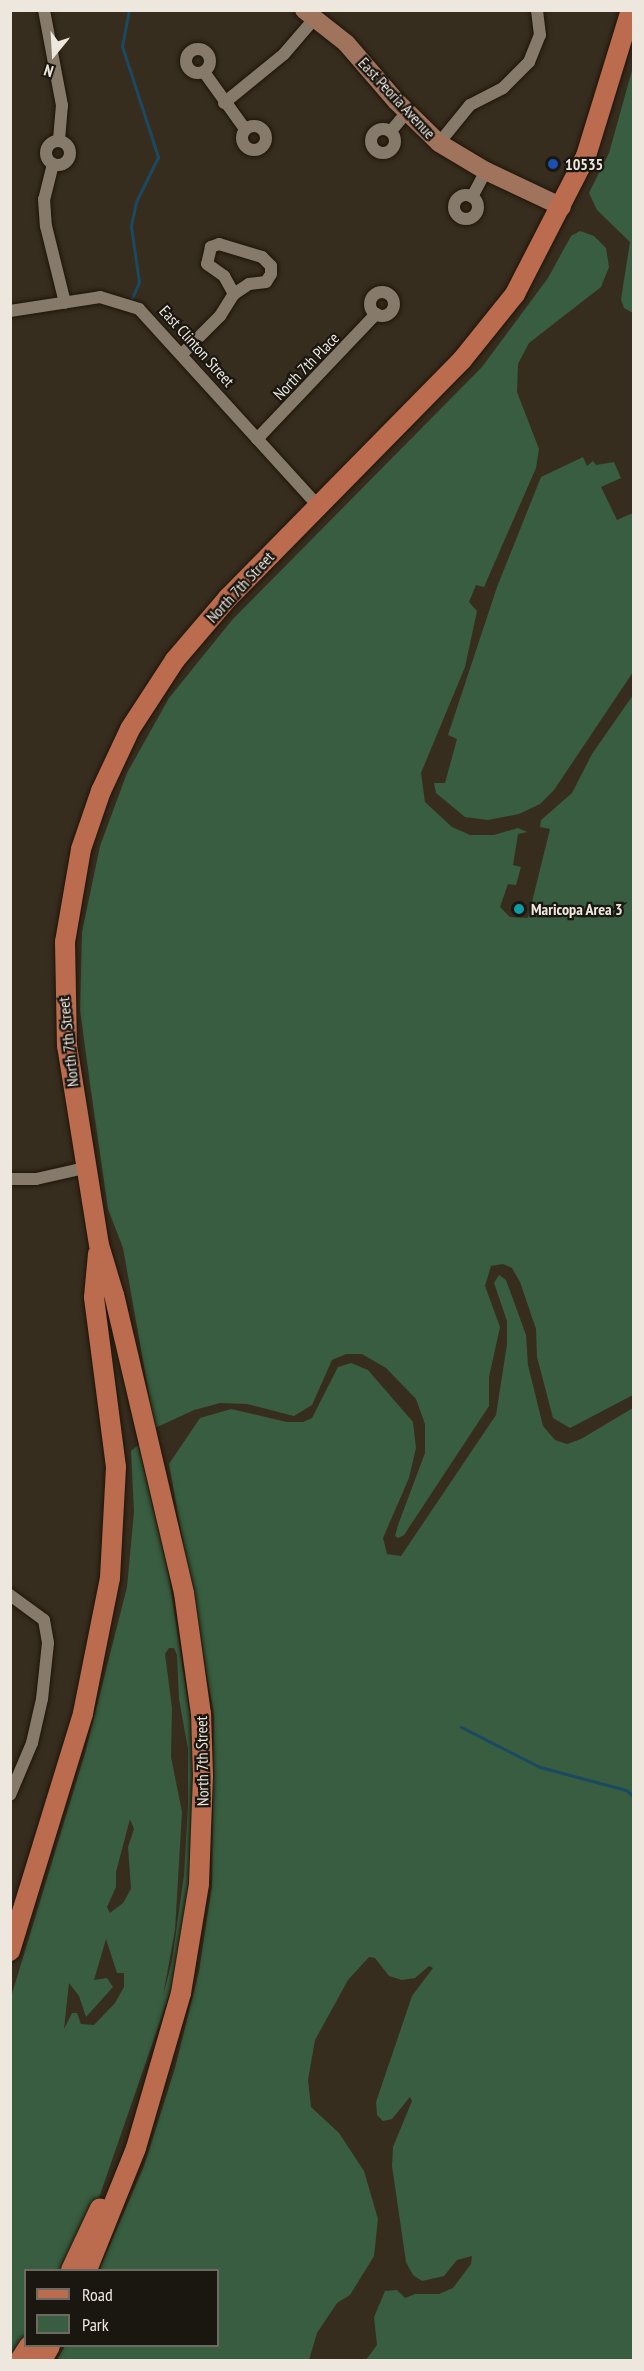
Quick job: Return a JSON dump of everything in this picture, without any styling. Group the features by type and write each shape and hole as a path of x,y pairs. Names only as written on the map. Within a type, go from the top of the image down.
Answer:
{"main road":[{"name":"North 7th Street","path":"88,2269 136,2148 169,2039 199,1884 203,1799 201,1714 184,1593 114,1295 99,1245 67,1046 63,982 71,901 87,829 130,729 163,676 228,598 490,327 515,294 562,207 596,128 631,10"},
{"name":"North 7th Street","path":"10,1951 83,1713 110,1578 116,1467 94,1297 99,1245"},
{"path":"72,2269 169,2039"},
{"path":"20,2361 28,2347"},
{"path":"42,2361 49,2347"}],"street":[{"path":"44,10 62,105 59,140 46,150 53,164 44,199 46,226 65,303"},
{"path":"439,143 470,105 503,88 530,62 540,35 537,11"},
{"path":"224,103 284,54 309,14"},
{"name":"East Peoria Avenue","path":"309,14 346,43 406,112 439,143 486,171 562,207"},
{"path":"204,72 224,103 245,129"},
{"path":"391,131 406,112"},
{"path":"53,164 65,163 70,153 66,143 59,140"},
{"path":"472,197 486,171"},
{"path":"182,354 220,316 234,294 249,284 266,282 271,266 262,257 219,244 211,247 207,264 224,276 234,294"},
{"name":"East Clinton Street","path":"10,311 100,297 139,309 318,506"},
{"name":"North 7th Place","path":"257,439 376,314"},
{"path":"10,1179 36,1179 85,1168"},
{"path":"10,1595 44,1620 48,1643 42,1699 32,1743 10,1795"}],"green space":[{"path":"633,67 633,313 624,308 621,299 630,242 597,210 589,193 609,153"},
{"path":"580,231 594,236 606,248 609,267 601,287 529,343 518,364 517,392 539,449 536,468 484,587 476,585 469,602 477,611 465,667 421,773 425,802 452,827 470,835 494,835 518,828 527,832 518,834 513,865 521,867 516,885 508,884 500,907 510,917 528,918 550,829 540,827 541,820 572,793 592,754 633,695 633,1395 570,1428 553,1418 537,1357 536,1329 520,1282 512,1268 503,1264 491,1266 485,1286 500,1327 489,1377 489,1406 404,1535 398,1538 395,1536 398,1525 425,1453 425,1424 416,1399 386,1368 362,1354 346,1354 332,1360 312,1405 294,1416 247,1404 220,1403 194,1410 155,1428 123,1248 108,1209 80,1010 82,932 100,846 127,773 169,698 232,620 482,367 548,278 571,236"},
{"path":"583,457 587,466 593,461 596,465 614,462 621,478 601,487 617,520 633,513 633,672 554,790 540,804 519,814 488,820 465,817 436,793 434,783 445,783 457,739 448,735 497,587 541,477"},
{"path":"499,1275 506,1280 526,1335 528,1365 543,1426 555,1440 567,1444 581,1439 633,1408 633,2360 366,2360 377,2345 374,2317 385,2291 397,2290 405,2298 415,2294 439,2294 453,2288 471,2264 472,2256 457,2260 444,2276 422,2281 413,2275 406,2262 392,2166 393,2147 412,2101 410,2097 392,2119 383,2121 377,2115 376,2102 412,1996 433,1968 429,1966 415,1978 402,1980 389,1976 375,1958 369,1957 348,1980 315,2040 308,2080 311,2107 339,2133 364,2171 378,2219 374,2256 350,2295 337,2303 317,2333 309,2360 57,2360 64,2347 219,2347 219,2269 99,2269 144,2166 175,2068 199,1971 212,1886 214,1715 169,1464 200,1418 231,1409 287,1422 303,1422 312,1418 338,1367 351,1363 368,1370 413,1422 416,1448 409,1478 383,1538 387,1554 401,1556 496,1415 507,1344 507,1321 494,1283"},
{"path":"138,1445 167,1565 193,1736 194,1819 190,1890 173,1984 93,2215 66,2269 24,2269 24,2343 11,2360 11,1997 85,1753 127,1587 134,1512 131,1451","holes":["169,1648 174,1648 177,1655 179,1699 188,1749 188,1805 184,1875 172,1961 163,1996 175,1930 182,1812 171,1757 172,1708 165,1654","130,1819 134,1829 128,1847 131,1889 123,1903 110,1913 107,1907 116,1887 116,1872","106,1939 117,1973 124,1973 124,1987 115,2003 94,2025 81,2024 77,2013 72,2013 64,2029 69,1983 79,1996 86,2017 113,1987 107,1978 94,1980"]}],"waterway":[{"path":"129,10 122,46 158,157 136,202 131,226 139,282 130,303"},
{"path":"461,1727 540,1767 626,1790 634,1797"}],"place":[{"name":"10535","path":"553,164"},
{"name":"Maricopa Area 3","path":"519,909"}]}
